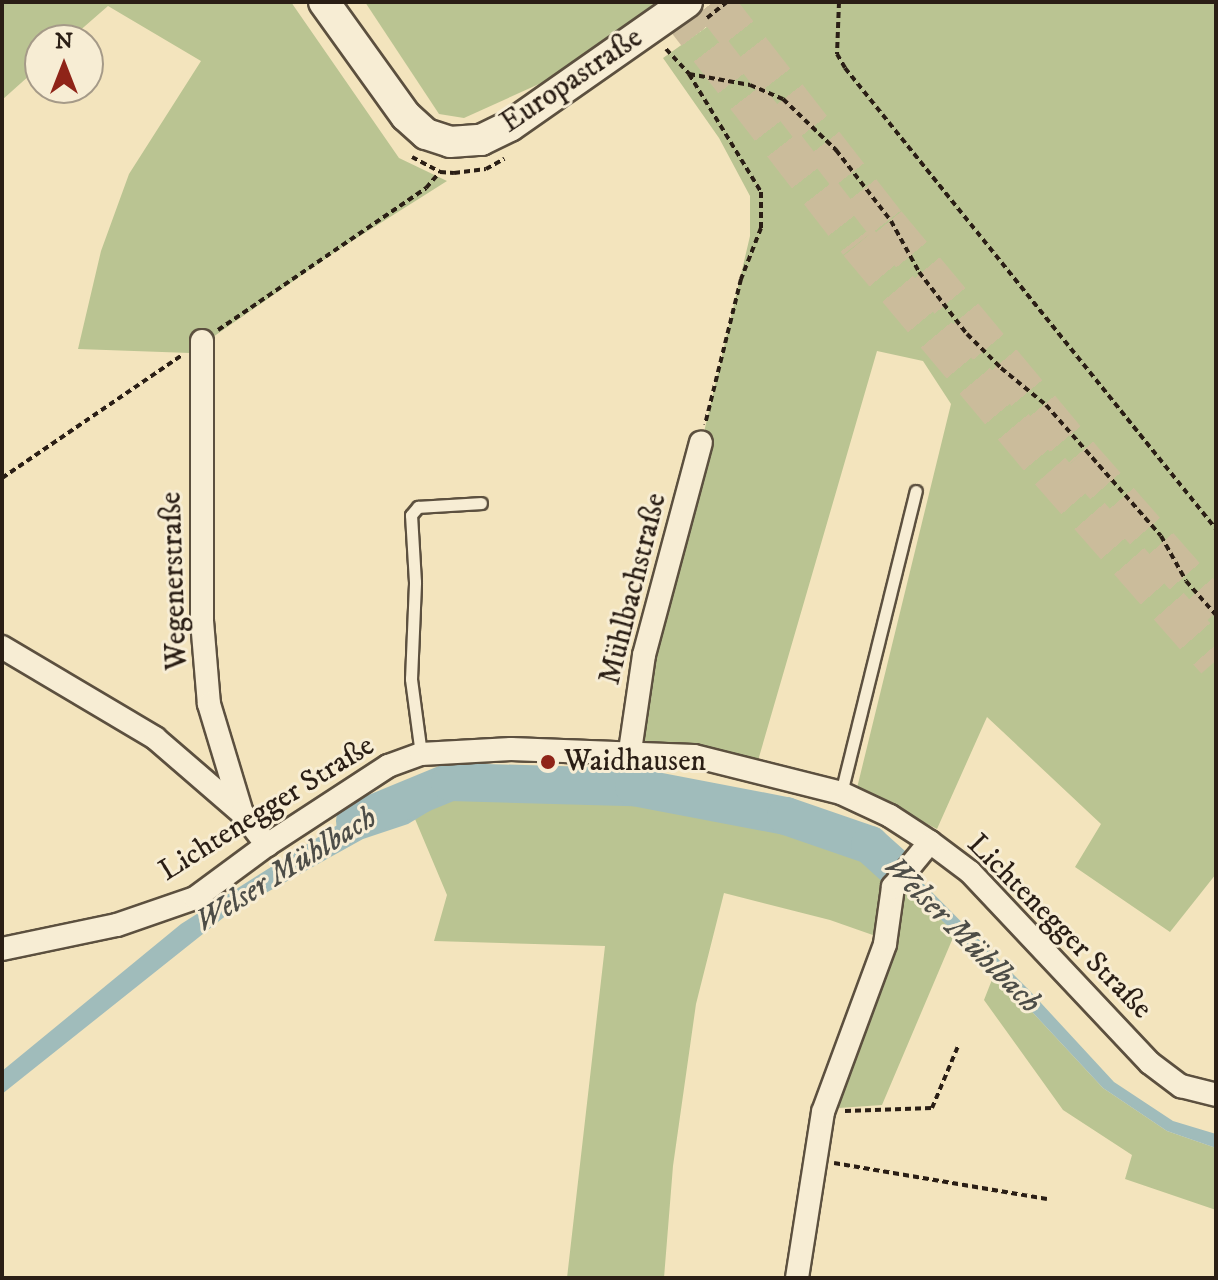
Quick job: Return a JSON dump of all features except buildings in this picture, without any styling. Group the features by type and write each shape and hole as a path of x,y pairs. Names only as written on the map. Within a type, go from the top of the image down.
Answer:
{"street":[{"name":"Europastraße","path":"324,2 406,116 426,134 450,142 481,140 510,126 687,2"},
{"name":"Wegenerstraße","path":"202,341 202,621 209,704 242,813"},
{"name":"Mühlbachstraße","path":"630,751 644,655 701,443"},
{"path":"2,647 155,738 242,813 267,845"},
{"name":"Lichtenegger Straße","path":"2,949 117,925 195,898 267,845 388,766 421,754 511,749 630,751 694,756 841,793 890,816 970,872 1150,1063 1181,1086 1216,1095"},
{"path":"797,1278 823,1112 885,944 893,887 930,842"}],"lane":[{"path":"841,793 916,491"},
{"path":"421,754 411,679 415,582 411,515 418,507 481,503"}],"path":[{"path":"839,2 837,54 845,68 1216,529"},
{"path":"677,41 665,50 689,74 761,192 761,228 741,279 701,443"},
{"path":"689,74 750,85 783,99 836,150 891,221 919,272 967,334 1001,368 1046,405 1161,536 1186,581 1216,615"},
{"path":"403,149 440,172 486,169 514,152"},
{"path":"2,478 426,188 440,172"},
{"path":"823,1112 932,1108 958,1046"},
{"path":"816,1159 1047,1199"}],"green space":[{"path":"2,2 291,2 399,158 447,181 341,248 190,353 78,349 101,251 129,174 201,61 108,6 87,24 24,24 24,80 2,100"},
{"path":"365,2 656,2 568,71 464,118 439,114"},
{"path":"742,2 1216,2 1216,874 1170,932 1075,867 1101,824 987,717 937,829 857,788 951,404 923,361 877,351 757,764 631,743 750,236 750,196 719,138 663,58"},
{"path":"630,795 779,822 862,850 899,879 955,933 882,1105 824,1109 887,940 830,920 724,893 696,1004 673,1166 664,1278 567,1278 605,946 434,941 447,895 415,819 451,797"},
{"path":"995,972 1103,1088 1167,1131 1216,1148 1216,1210 1125,1179 1132,1155 1063,1110 984,1000"}],"water":[{"path":"450,782 634,787 786,816 870,845 913,873 1029,990 1114,1082 1173,1121 1216,1134 1216,1148 1167,1131 1103,1088 995,972 899,879 862,850 779,822 630,795 451,798 408,824 363,839 228,914 2,1094 2,1071 181,924 339,824"}],"waterway":[{"name":"Welser Mühlbach","path":"355,821 450,782 634,787 786,816 870,845 897,869"}],"tunnel":[{"path":"673,2 859,243 1050,471 1216,660"},
{"path":"713,2 886,224 1079,456 1216,612"}],"place":[{"name":"Waidhausen","path":"548,762"}]}
